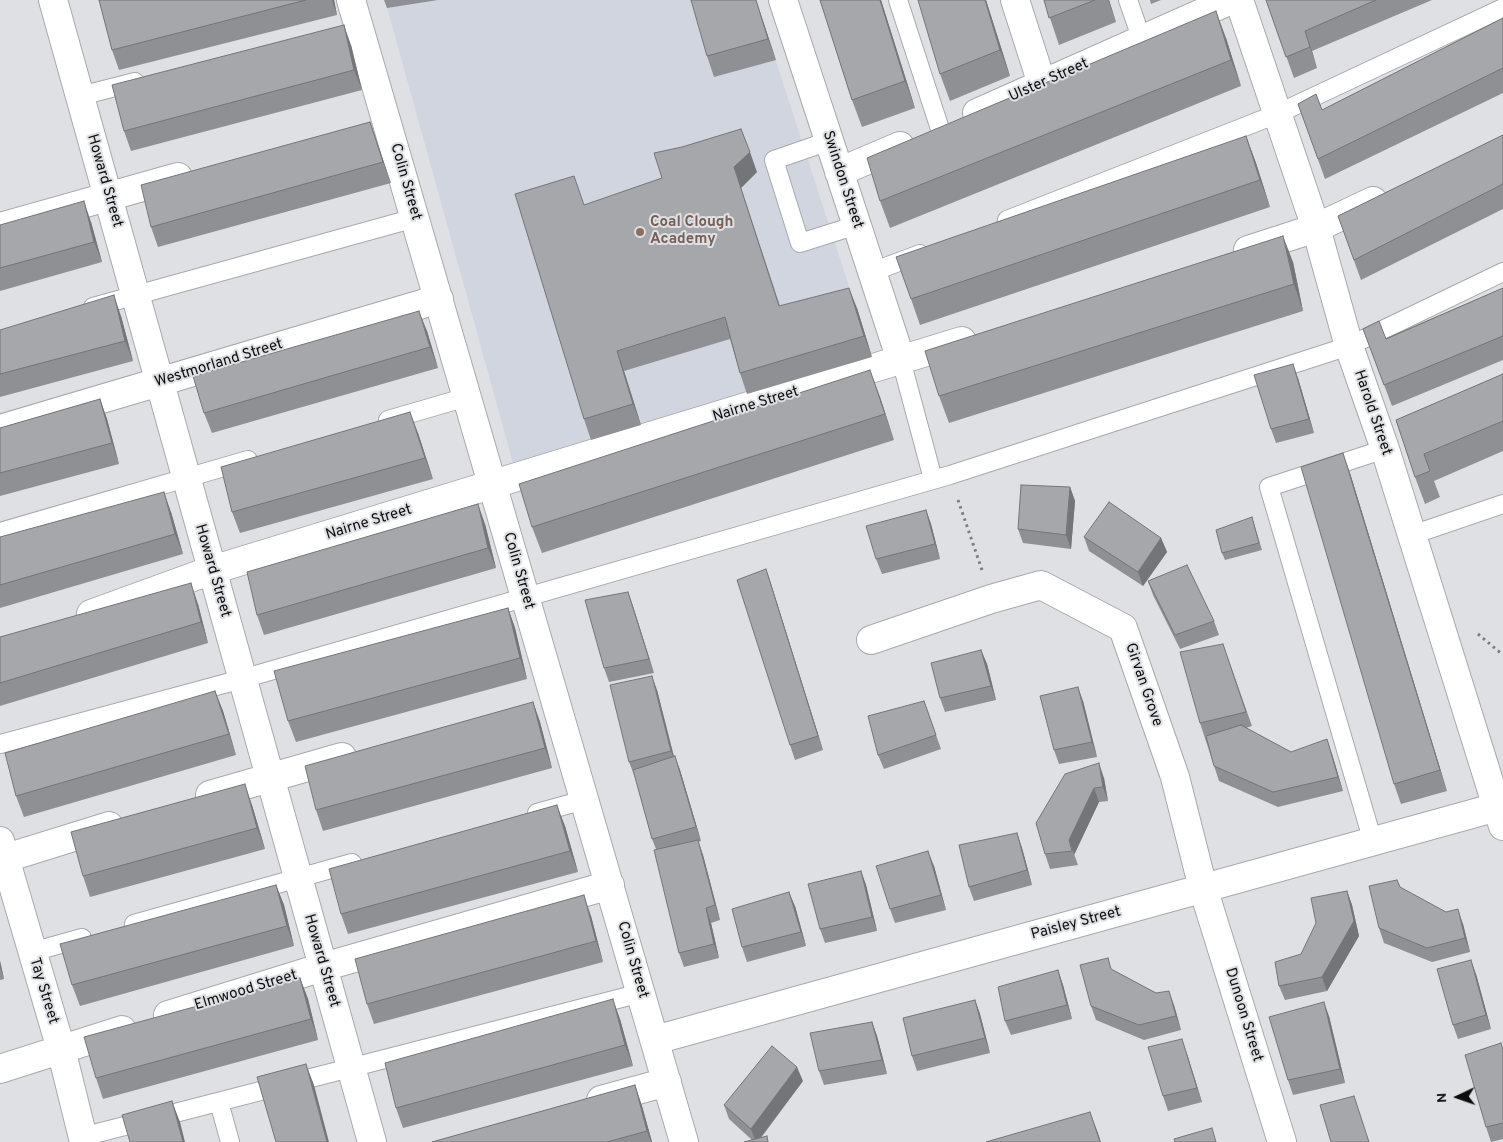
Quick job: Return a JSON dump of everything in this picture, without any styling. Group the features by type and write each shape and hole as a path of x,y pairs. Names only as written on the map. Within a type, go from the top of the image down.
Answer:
{"street":[{"name":"Howard Street","path":"53,0 372,1142"},
{"name":"Swindon Street","path":"783,0 901,360"},
{"path":"1016,0 1042,84"},
{"name":"Ulster Street","path":"840,172 1231,0"},
{"name":"Harold Street","path":"1239,0 1316,228 1349,346 1382,441 1500,816"},
{"name":"Colin Street","path":"349,16 386,118 684,1142"},
{"path":"357,126 386,118"},
{"path":"0,226 204,170"},
{"path":"1222,258 1316,228 1396,190"},
{"name":"Westmorland Street","path":"0,429 439,298"},
{"name":"Nairne Street","path":"64,623 212,570 986,333"},
{"path":"1382,441 1406,421"},
{"name":"Girvan Grove","path":"871,640 991,599 1041,585 1123,628 1176,777 1204,888"},
{"path":"527,706 555,698"},
{"path":"185,803 365,751"},
{"name":"Paisley Street","path":"655,1040 1373,842 1500,816"},
{"path":"2,853 128,820"},
{"name":"Tay Street","path":"2,853 61,1049 83,1139"},
{"name":"Elmwood Street","path":"0,1069 323,967 610,885"},
{"name":"Dunoon Street","path":"1204,888 1282,1142"},
{"path":"582,1105 667,1082"}],"lane":[{"path":"898,0 940,129"},
{"path":"1128,0 1142,40"},
{"path":"992,226 1277,114 1503,8"},
{"path":"80,96 147,78"},
{"path":"829,141 774,160 800,243 857,225"},
{"path":"81,310 415,218"},
{"path":"872,272 937,247"},
{"path":"0,744 242,678 950,475 1349,346 1503,272"},
{"path":"901,360 932,479"},
{"path":"374,424 467,397"},
{"path":"1373,842 1269,487 1382,441"},
{"path":"0,532 261,456"},
{"path":"1412,535 1503,504"},
{"path":"518,818 584,800"},
{"path":"117,928 365,860"},
{"path":"32,952 98,934"},
{"path":"83,1139 641,992"},
{"path":"219,1102 230,1142"}],"path":[{"path":"950,475 991,599"},
{"path":"1473,630 1503,655"}],"shaded area":[{"name":"Coal Clough Academy","path":"385,0 756,0 872,357 513,463"}],"building":[{"path":"99,0 306,0 112,50"},
{"path":"691,0 756,0 768,39 707,56"},
{"path":"820,0 880,0 905,81 852,100"},
{"path":"918,0 985,0 1000,50 940,74"},
{"path":"1044,0 1095,0 1049,18"},
{"path":"1266,0 1376,0 1305,31 1310,47 1286,57"},
{"path":"1216,11 1231,60 880,201 867,158"},
{"path":"1503,18 1503,68 1318,159 1298,104 1316,94 1322,110"},
{"path":"344,25 354,70 124,131 112,85"},
{"path":"370,122 383,162 151,227 141,185"},
{"path":"741,129 750,152 734,167 779,306 849,288 864,336 740,373 725,317 617,351 633,404 584,419 515,194 574,176 584,205 662,178 654,153 682,147"},
{"path":"1503,135 1503,184 1354,260 1338,216"},
{"path":"1246,136 1260,180 911,299 896,257"},
{"path":"84,201 94,242 0,268 0,225"},
{"path":"1283,236 1294,284 939,396 925,351"},
{"path":"1503,288 1503,336 1384,385 1363,329 1379,321 1386,339"},
{"path":"114,295 125,341 0,374 0,330"},
{"path":"419,311 430,347 204,413 193,376"},
{"path":"1293,364 1309,419 1271,429 1254,375"},
{"path":"870,370 885,414 532,527 519,484"},
{"path":"1503,374 1503,421 1424,454 1430,471 1415,477 1396,420"},
{"path":"100,399 112,443 0,473 0,428"},
{"path":"410,412 425,458 232,512 221,467"},
{"path":"1343,453 1440,770 1394,784 1301,467"},
{"path":"1021,485 1070,487 1066,535 1018,529"},
{"path":"164,492 175,534 0,585 0,537"},
{"path":"1109,502 1161,538 1138,572 1084,537"},
{"path":"478,504 488,548 257,615 247,572"},
{"path":"926,510 935,544 876,559 866,526"},
{"path":"1252,517 1259,543 1222,553 1216,530"},
{"path":"1187,565 1214,621 1175,635 1148,581"},
{"path":"766,569 818,736 790,745 737,580"},
{"path":"191,583 201,622 0,683 0,637"},
{"path":"628,592 649,659 604,668 585,600"},
{"path":"508,608 520,658 288,721 274,671"},
{"path":"1223,644 1246,712 1200,723 1180,652"},
{"path":"981,650 991,686 940,698 931,663"},
{"path":"652,676 671,751 629,762 610,685"},
{"path":"1078,687 1092,742 1054,750 1040,696"},
{"path":"215,691 229,734 16,796 5,753"},
{"path":"924,701 936,735 878,755 868,716"},
{"path":"533,702 545,748 316,810 305,766"},
{"path":"1241,725 1291,752 1327,739 1338,777 1273,792 1214,766 1206,736"},
{"path":"675,756 696,827 652,839 633,770"},
{"path":"1099,763 1103,787 1094,788 1069,840 1072,851 1045,854 1036,823 1065,774"},
{"path":"245,784 257,828 83,876 71,832"},
{"path":"557,805 570,851 341,914 329,869"},
{"path":"1017,833 1027,870 969,887 959,845"},
{"path":"698,840 715,905 706,908 714,944 679,953 654,850"},
{"path":"928,851 941,895 890,909 876,866"},
{"path":"861,871 872,917 820,929 808,884"},
{"path":"1397,880 1400,887 1446,912 1458,909 1465,938 1427,948 1379,928 1369,886"},
{"path":"276,885 287,926 72,985 60,944"},
{"path":"1347,891 1354,921 1322,977 1279,986 1275,962 1301,954 1316,923 1311,898"},
{"path":"789,892 801,932 742,947 732,909"},
{"path":"584,895 596,941 367,1004 355,959"},
{"path":"1108,958 1111,969 1156,993 1169,991 1176,1016 1139,1025 1091,1006 1080,965"},
{"path":"1471,960 1486,1015 1453,1025 1437,969"},
{"path":"1058,970 1067,1005 1005,1021 998,987"},
{"path":"300,978 311,1019 96,1078 84,1037"},
{"path":"613,999 625,1045 396,1108 385,1063"},
{"path":"975,1000 985,1038 912,1056 903,1018"},
{"path":"1324,1002 1340,1069 1288,1080 1269,1017"},
{"path":"872,1022 882,1060 819,1071 810,1033"},
{"path":"1182,1039 1197,1088 1163,1096 1148,1047"},
{"path":"1501,1043 1503,1050 1503,1123 1486,1127 1465,1055"},
{"path":"772,1046 797,1067 751,1129 724,1105"},
{"path":"306,1064 327,1142 276,1142 257,1077"},
{"path":"635,1085 647,1131 607,1142 432,1142"},
{"path":"1354,1096 1369,1142 1331,1142 1320,1105"},
{"path":"172,1101 183,1142 130,1142 122,1115"},
{"path":"1090,1112 1100,1142 986,1142"},
{"path":"1212,1128 1216,1142 1175,1142 1174,1139"},
{"path":"767,1136 768,1142 744,1142"}],"place":[{"name":"Coal Clough Academy","path":"640,232"}]}
